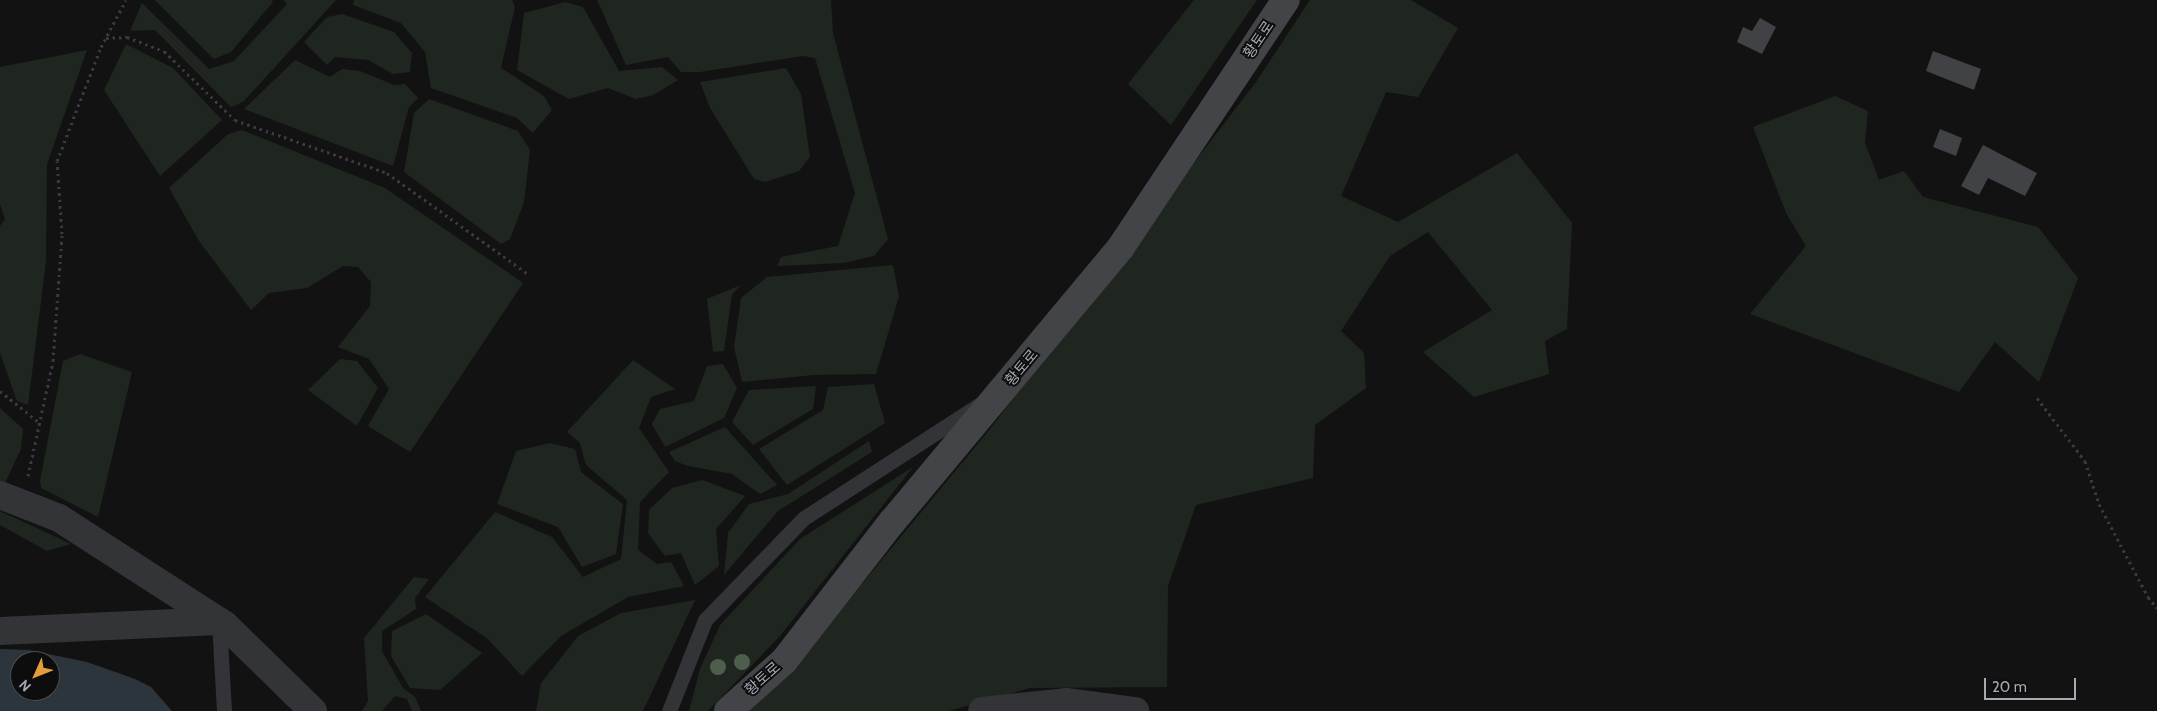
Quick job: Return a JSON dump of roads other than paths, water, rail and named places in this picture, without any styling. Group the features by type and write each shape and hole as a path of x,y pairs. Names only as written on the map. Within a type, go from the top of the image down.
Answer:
{"main road":[{"name":"황토로","path":"728,711 784,661 892,522 1121,247 1286,0"}],"street":[{"path":"11,499 59,518 219,622 313,711"},
{"path":"0,631 219,622"},
{"path":"982,711 1066,702 1135,711"}],"lane":[{"path":"669,711 705,620 804,518 1004,389"},
{"path":"219,622 224,711"}]}
